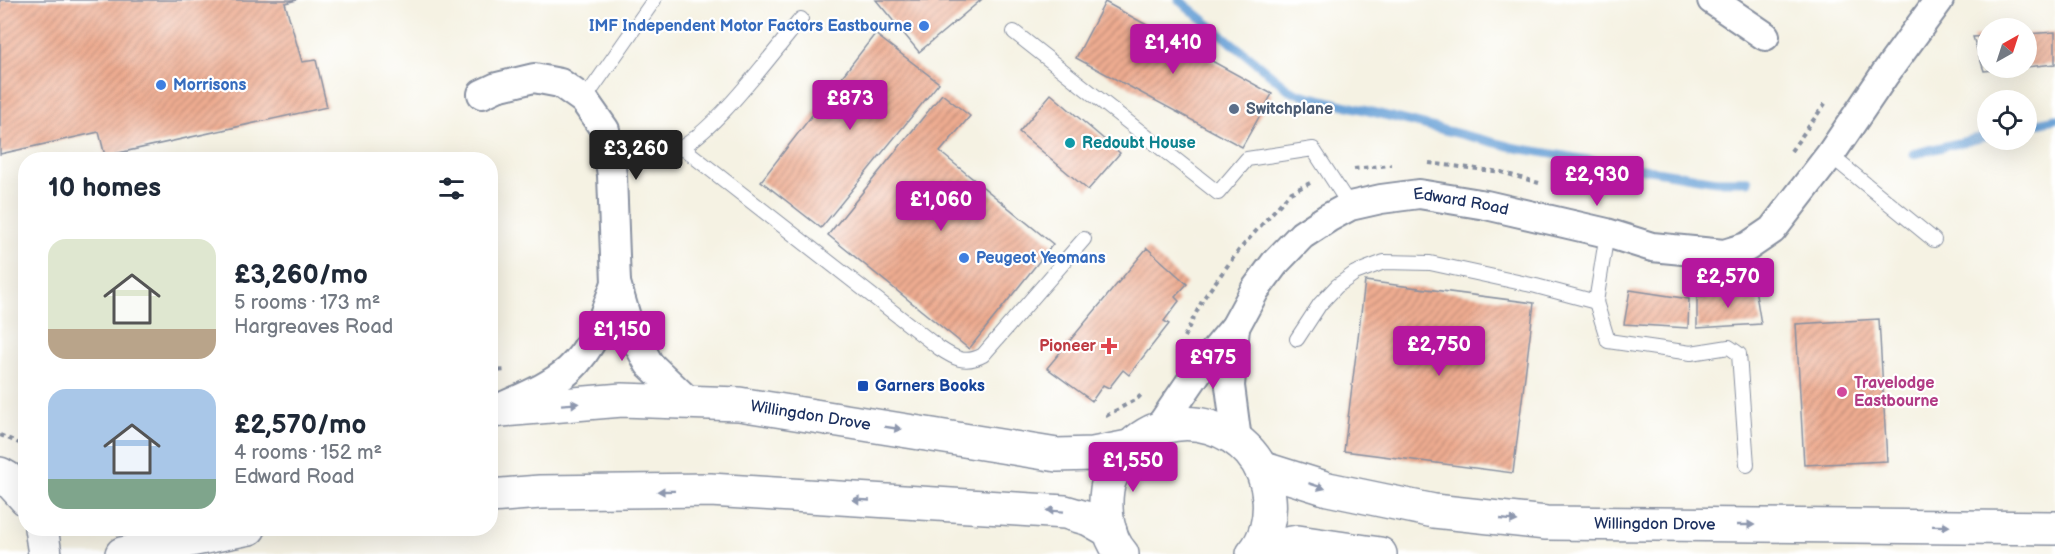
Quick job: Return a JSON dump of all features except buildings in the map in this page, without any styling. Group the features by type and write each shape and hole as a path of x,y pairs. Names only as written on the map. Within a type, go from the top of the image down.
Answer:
{"street":[{"path":"1712,0 1765,36"},
{"name":"Edward Road","path":"1159,428 1198,371 1235,327 1255,290 1275,263 1302,236 1350,206 1419,194 1486,205 1607,233 1652,247 1724,254 1747,247 1772,230 1830,154 1939,0"},
{"path":"482,93 534,78 560,83 584,100 605,130 612,175 616,283 629,327 650,364 690,403"},
{"path":"498,408 539,390 569,370 601,324 616,283"},
{"name":"Edward Road","path":"1235,327 1230,386 1238,440"},
{"name":"Willingdon Drove","path":"498,410 622,400 739,404 1057,455 1093,454 1129,447"},
{"path":"1116,542 1106,508 1108,486 1116,466 1129,447 1143,436 1159,428 1186,423 1213,427 1238,440 1261,468 1268,488 1270,509 1267,529 1256,551"},
{"name":"Willingdon Drove","path":"1261,468 1328,489 1434,511 1546,524 2055,528"},
{"path":"498,495 540,492 710,490 1065,512 1089,519 1116,542"},
{"path":"42,536 45,554"},
{"path":"122,554 210,536"},
{"path":"1256,551 1298,542 1380,554"}],"lane":[{"path":"584,100 654,0"},
{"path":"609,153 637,158 665,155 683,148 699,136 727,108 801,19"},
{"path":"1014,32 1218,193 1247,159 1312,149 1350,206"},
{"path":"683,148 939,348 959,359 970,360 983,355 1084,239"},
{"path":"1830,154 1934,240"},
{"path":"1607,233 1596,302 1608,341 1691,353 1729,348 1739,354 1747,465"},
{"path":"1297,339 1320,304 1337,286 1355,273 1384,262 1430,263 1536,286 1596,302"}],"path":[{"path":"0,435 18,443"}],"waterway":[{"path":"1179,0 1292,92 1516,148 1716,181 1748,181"},
{"path":"2037,123 2055,119"},
{"path":"1913,154 1977,139"}],"place":[{"name":"IMF Independent Motor Factors Eastbourne","path":"924,26"},
{"name":"Morrisons","path":"161,85"},
{"name":"Switchplane","path":"1234,109"},
{"name":"Redoubt House","path":"1070,143"},
{"name":"Peugeot Yeomans","path":"964,258"},
{"name":"Pioneer","path":"1109,346"},
{"name":"Garners Books","path":"863,386"},
{"name":"Travelodge Eastbourne","path":"1842,392"}]}
